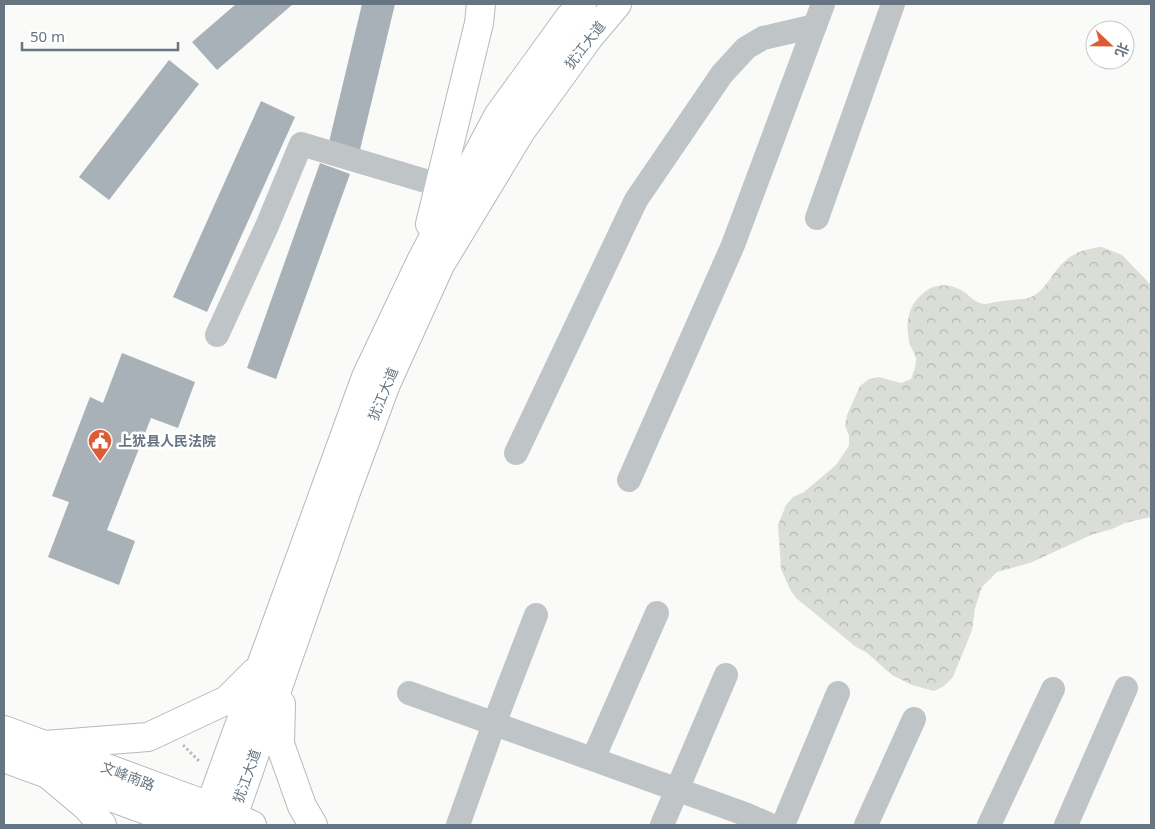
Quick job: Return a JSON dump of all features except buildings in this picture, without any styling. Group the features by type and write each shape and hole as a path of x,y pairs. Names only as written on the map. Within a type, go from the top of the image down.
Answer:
{"main road":[{"path":"422,259 479,23 481,4"},
{"name":"犹江大道","path":"225,820 366,377 422,259 498,116 569,18 582,4"},
{"name":"犹江大道","path":"272,671 346,492 386,384 440,265 521,131 590,36 617,4"},
{"path":"44,745 148,737 227,700 272,671 280,744 302,806 313,825"},
{"name":"文峰南路","path":"4,730 225,820"},
{"name":"文峰南路","path":"4,758 187,825"},
{"path":"49,775 87,807 102,825"}],"street":[{"path":"629,480 733,245 823,4"},
{"path":"817,218 893,4"},
{"path":"516,453 636,200 722,74 746,48 763,38 815,26"},
{"path":"217,335 267,226 300,144 439,185"},
{"path":"592,759 657,613"},
{"path":"458,825 536,615"},
{"path":"662,825 726,675"},
{"path":"1066,825 1126,688"},
{"path":"989,825 1053,689"},
{"path":"409,693 745,814 770,825"},
{"path":"782,825 838,693"},
{"path":"866,825 914,719"}],"path":[{"path":"183,745 200,762 202,767"}],"green space":[{"path":"1102,247 1122,255 1151,285 1151,517 1125,523 1091,535 1030,563 997,572 982,587 975,608 972,630 953,677 944,686 934,691 912,685 892,675 866,652 856,647 796,598 781,569 778,525 786,505 793,497 804,492 836,465 849,446 849,436 845,425 847,415 860,386 869,379 879,377 901,383 911,379 916,359 909,341 907,328 909,314 915,302 924,292 936,286 948,285 960,289 972,299 982,304 1023,299 1042,290 1059,267 1072,256 1092,248"}],"place":[{"name":"上犹县人民法院","path":"100,462"}]}
